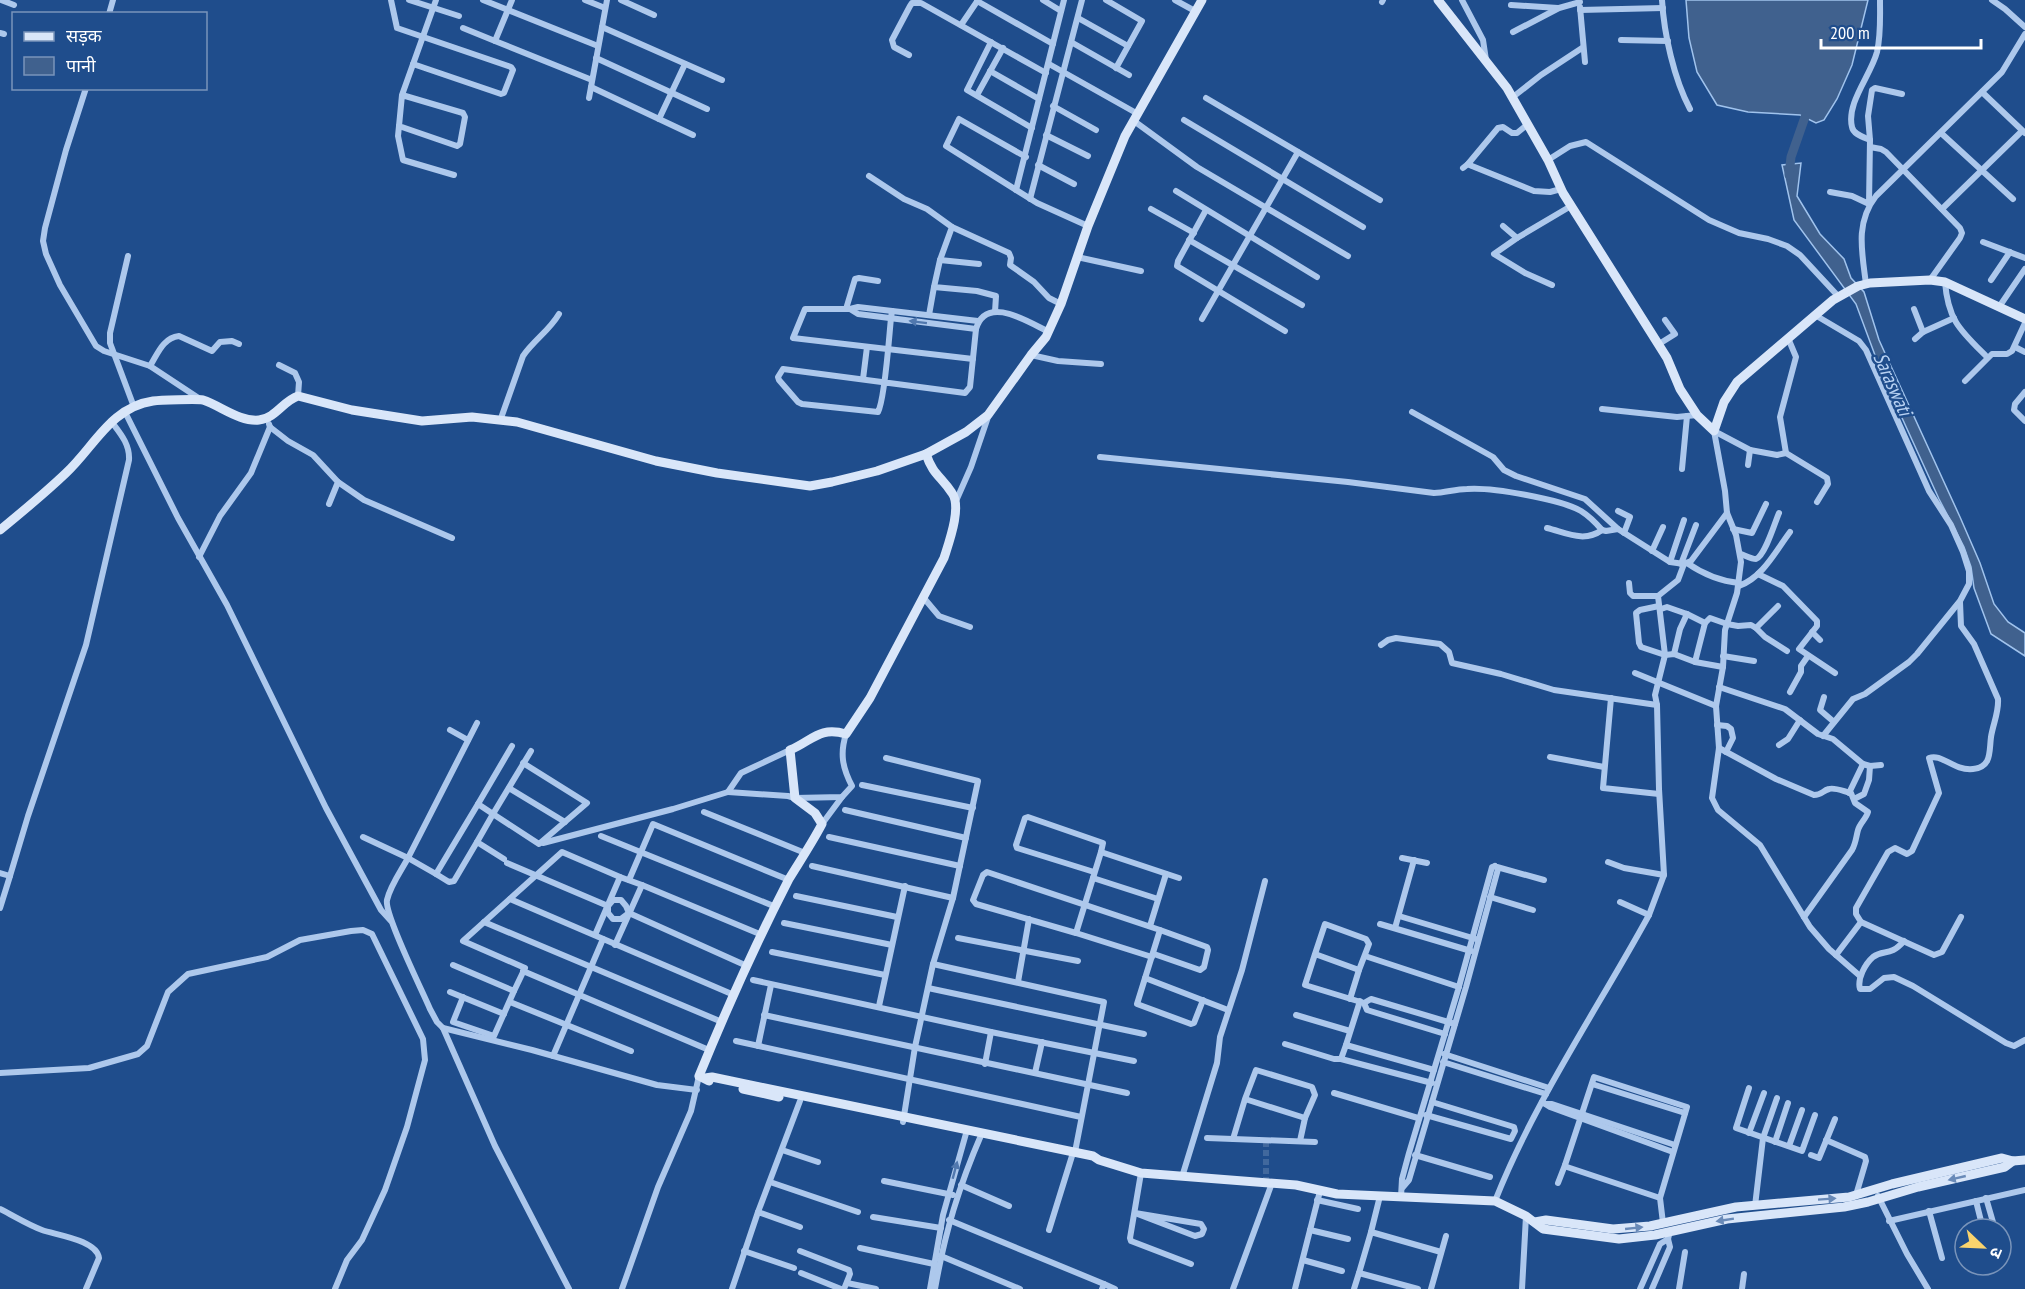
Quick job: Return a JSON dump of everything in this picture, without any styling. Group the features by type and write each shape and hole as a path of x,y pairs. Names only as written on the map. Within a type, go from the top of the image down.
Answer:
{"street":[{"path":"1,0 14,5"},
{"path":"391,0 397,28 512,67 513,70 504,93 501,94 413,64"},
{"path":"409,0 459,16"},
{"path":"436,0 402,95 398,136 403,160 454,175"},
{"path":"483,0 598,46"},
{"path":"495,41 512,0"},
{"path":"585,0 605,8"},
{"path":"589,98 607,0"},
{"path":"621,0 654,15"},
{"path":"1043,0 1061,11"},
{"path":"1016,190 1064,0"},
{"path":"1030,199 1082,0"},
{"path":"1106,0 1142,21 1116,68"},
{"path":"1175,0 1195,11"},
{"path":"199,557 220,516 251,473 272,415 292,398 298,396 352,410 422,421 458,417 517,422 656,461 717,473 810,486 877,471 926,454 966,432 989,413 1030,355 1048,334 1088,226 1125,136 1202,0"},
{"path":"1438,0 1513,97 1571,206 1667,358 1692,416 1714,431 1750,450 1777,455 1786,453 1827,478 1828,484 1817,502"},
{"path":"1462,0 1483,40 1486,62"},
{"path":"1662,0 1668,41 1681,92 1690,109"},
{"path":"1880,0 1880,30 1876,53 1858,93 1851,117 1852,129 1870,144 1883,150 1960,228 1962,233 1930,280"},
{"path":"1992,0 2025,27"},
{"path":"961,25 978,1 1053,44"},
{"path":"1512,32 1559,8 1580,1 1582,48 1585,62"},
{"path":"909,56 894,47 892,40 912,3 921,3 1046,73"},
{"path":"1511,6 1559,8"},
{"path":"1580,10 1663,8"},
{"path":"1078,18 1128,46"},
{"path":"602,27 722,80"},
{"path":"463,28 592,83 693,135"},
{"path":"1869,204 2002,72 2025,34"},
{"path":"1621,40 1668,41"},
{"path":"992,42 967,90 1032,128"},
{"path":"1071,42 1130,75"},
{"path":"977,95 1003,48"},
{"path":"1513,97 1582,48"},
{"path":"596,58 707,109"},
{"path":"1049,63 1136,117 1197,167 1348,256"},
{"path":"659,119 685,64"},
{"path":"990,71 1039,99"},
{"path":"1862,285 1860,240 1869,204 1868,116 1872,90 1875,88 1902,94"},
{"path":"85,90 66,150 43,241 46,254 60,285 93,344 99,349 150,366 201,399 244,417 268,422 321,462 338,482 373,504 452,538"},
{"path":"1942,209 2024,133 1982,92"},
{"path":"399,126 457,146 460,144 465,117 463,113 402,95"},
{"path":"1206,98 1380,200"},
{"path":"1053,106 1096,130"},
{"path":"1026,157 958,119 946,146 1030,199 1088,226"},
{"path":"1184,120 1363,226"},
{"path":"1528,124 1514,133 1503,127 1498,128 1465,166 1534,191 1550,192 1561,189"},
{"path":"1941,133 2013,199"},
{"path":"1046,135 1088,156"},
{"path":"1548,160 1570,146 1586,142 1709,220 1739,233 1787,246 1800,255 1840,295"},
{"path":"1202,319 1298,153"},
{"path":"1038,165 1074,184"},
{"path":"869,176 904,200 927,209 952,227 1009,253 1010,265 1034,282 1049,298 1061,304"},
{"path":"1176,191 1317,277"},
{"path":"1830,192 1852,196 1869,204"},
{"path":"1552,285 1525,273 1494,254 1571,206"},
{"path":"1151,209 1194,233"},
{"path":"1206,210 1178,261 1178,266 1217,292 1285,331"},
{"path":"1503,226 1517,238"},
{"path":"929,315 940,260 952,227"},
{"path":"1189,240 1302,305"},
{"path":"1983,242 2025,258"},
{"path":"1991,280 2010,252"},
{"path":"128,256 110,333 112,354 134,407"},
{"path":"1077,257 1141,271"},
{"path":"940,260 980,264"},
{"path":"1999,307 2025,269"},
{"path":"848,309 855,279 878,281"},
{"path":"1860,976 1810,927 1760,845 1718,810 1712,798 1719,748 1716,706 1727,624 1739,585 1741,554 1727,513 1714,431 1724,402 1737,382 1840,295 1862,285 1930,280 1945,282 2025,321 2015,347 2009,354 1995,353 1987,357 1965,381"},
{"path":"1945,282 1947,303 1953,318 1959,328 1987,357"},
{"path":"934,287 977,291 996,296 995,312"},
{"path":"973,359 793,338 805,309 848,309 858,314 929,315 978,321"},
{"path":"1914,309 1923,332"},
{"path":"891,314 884,381 879,411 875,413 802,404 779,380 778,377 783,369 884,381 965,393 970,387 978,321 985,315 995,312 1014,316 1048,334"},
{"path":"500,420 523,356 528,348 548,330 559,314"},
{"path":"891,314 976,329"},
{"path":"1815,315 1859,342 1866,350 1929,491 1951,525 1964,552 1969,571 1969,584 1960,601 1909,662 1865,694 1853,699 1823,736"},
{"path":"1915,339 1923,332 1953,318"},
{"path":"1659,344 1675,334 1665,320"},
{"path":"150,366 163,343 174,337 179,336 212,351 220,342 232,340 239,344"},
{"path":"1786,453 1780,417 1796,357 1788,339"},
{"path":"863,379 867,347"},
{"path":"2015,347 2025,352"},
{"path":"1030,355 1058,361 1101,364"},
{"path":"279,365 296,373 299,382 298,396"},
{"path":"2025,392 2014,410 2025,421"},
{"path":"0,530 69,471 113,419 134,407 152,401 201,399"},
{"path":"1602,409 1677,417 1692,416"},
{"path":"124,412 255,662 326,808 381,910 391,921"},
{"path":"1412,412 1493,457 1504,470 1585,499 1618,531 1670,562 1684,564 1705,575 1739,585 1751,580 1790,532"},
{"path":"622,1289 658,1187 682,1133 709,1050 747,966 789,880 822,824 852,786 844,771 842,756 846,734 870,698 944,558 950,540 956,501 971,467 989,413"},
{"path":"1682,469 1692,416"},
{"path":"0,908 28,816 86,645 107,560 129,451 113,419"},
{"path":"1748,465 1750,450"},
{"path":"926,454 931,468 953,494 956,501"},
{"path":"1100,457 1434,493 1468,489 1519,495 1551,500 1574,508 1592,519 1604,531"},
{"path":"329,504 338,482"},
{"path":"1734,529 1752,533 1766,504"},
{"path":"1547,528 1583,537 1594,536 1604,531 1618,531 1630,517 1618,511"},
{"path":"1684,564 1697,554 1727,513"},
{"path":"1741,554 1758,557 1765,547 1779,513"},
{"path":"1670,562 1684,520"},
{"path":"1495,1201 1548,1091 1649,915 1664,875 1655,695 1665,655 1658,596 1676,582 1696,525"},
{"path":"1652,551 1663,527"},
{"path":"1758,574 1783,586 1818,621 1799,647 1800,651 1835,674"},
{"path":"1629,584 1630,593 1633,596 1658,596"},
{"path":"922,596 939,616 970,627"},
{"path":"1960,601 1961,626 1974,644 1998,699 1988,762 1981,768 1964,770 1937,757 1929,758 1939,792 1912,851 1907,854 1895,848 1888,852 1856,908 1856,914 1860,922 1934,955 1942,952 1961,917"},
{"path":"1756,628 1778,606"},
{"path":"1705,623 1667,607 1640,610 1636,614 1640,645 1665,655 1674,654 1695,662 1723,666"},
{"path":"1674,654 1680,629 1687,614"},
{"path":"1695,662 1705,623 1711,618 1738,626 1751,625 1787,651"},
{"path":"1812,632 1820,640"},
{"path":"1381,645 1396,638 1440,644 1449,652 1452,663 1501,674 1554,690 1657,705"},
{"path":"1723,656 1754,661"},
{"path":"1790,692 1808,656"},
{"path":"1635,673 1658,685 1716,706"},
{"path":"1719,687 1780,707 1823,736 1836,740 1866,765 1869,780 1864,794 1851,796 1833,789 1820,795 1814,795 1776,779 1719,748"},
{"path":"1824,697 1820,710 1834,722"},
{"path":"1611,698 1603,788 1659,794"},
{"path":"1779,745 1788,739 1800,720"},
{"path":"477,723 387,900 387,905 391,921 430,1009 443,1028 499,1153 569,1289"},
{"path":"1717,725 1731,729 1733,738 1726,752"},
{"path":"450,730 468,740"},
{"path":"728,792 741,773 798,747 815,735 831,732 846,734"},
{"path":"436,874 512,746"},
{"path":"790,750 795,798 815,813 822,824"},
{"path":"363,837 408,858 449,882 454,881 531,751"},
{"path":"1550,757 1604,767"},
{"path":"886,758 978,781 953,898 933,964 915,1047 903,1120"},
{"path":"523,763 587,803 539,844"},
{"path":"1866,765 1881,765"},
{"path":"1851,796 1866,765"},
{"path":"862,784 973,808"},
{"path":"509,788 565,822"},
{"path":"478,804 539,844 673,809 728,792 795,798 842,797"},
{"path":"1804,917 1856,843 1860,826 1868,814 1855,803 1851,796"},
{"path":"844,810 966,838"},
{"path":"704,812 805,853"},
{"path":"1076,933 1093,875 1101,852 1103,843 1028,817 1024,821 1017,848 1093,875 1158,899"},
{"path":"629,880 653,824 789,880"},
{"path":"601,836 776,907"},
{"path":"829,837 960,866"},
{"path":"477,842 505,861 608,906"},
{"path":"463,997 453,1022 494,1036 525,968 463,941 562,852 762,936"},
{"path":"1101,852 1179,878"},
{"path":"1402,858 1427,863"},
{"path":"1395,928 1413,860"},
{"path":"1608,862 1624,868 1664,875"},
{"path":"812,866 953,898"},
{"path":"1402,1192 1409,1180 1432,1102 1436,1060 1442,1054 1452,1023 1492,867 1544,880"},
{"path":"1475,939 1490,897 1497,867"},
{"path":"0,873 10,876"},
{"path":"984,873 1150,926 1207,947 1208,950 1204,966 1200,970 1029,920 973,902 984,873"},
{"path":"1150,926 1166,874"},
{"path":"595,935 620,877"},
{"path":"1182,1177 1216,1064 1228,1010 1242,970 1265,881"},
{"path":"615,945 642,885"},
{"path":"879,1006 905,886"},
{"path":"796,896 897,917"},
{"path":"1490,897 1533,910"},
{"path":"510,899 734,995"},
{"path":"629,913 621,919 613,919 608,913 608,906 613,900 621,900 629,913 747,966"},
{"path":"1620,902 1649,915"},
{"path":"1399,916 1475,939"},
{"path":"1018,982 1029,920"},
{"path":"484,922 722,1022"},
{"path":"1836,955 1860,922"},
{"path":"784,923 892,945"},
{"path":"1350,999 1369,944 1366,939 1325,924 1305,985 1350,999 1362,1002 1371,999 1452,1023"},
{"path":"1380,924 1472,951"},
{"path":"0,1073 89,1068 138,1054 147,1046 168,992 188,974 267,957 300,940 351,931 363,930 372,934 423,1040 424,1060 407,1127 385,1190 362,1240 347,1260 335,1289"},
{"path":"1160,930 1137,1004 1191,1024 1194,1023 1203,1000"},
{"path":"958,938 1078,961"},
{"path":"553,1056 603,939"},
{"path":"1904,941 1894,951 1872,958 1860,976 1858,984 1860,988 1870,989 1884,978 1894,977 2014,1046 2025,1040"},
{"path":"1402,1192 1402,1179 1419,1116 1444,1063 1442,1054 1445,1034 1452,1023 1459,987 1472,951"},
{"path":"772,952 885,975"},
{"path":"1315,954 1359,970"},
{"path":"1365,956 1459,987"},
{"path":"933,964 1104,1002 1074,1154 1049,1230"},
{"path":"453,965 514,991"},
{"path":"523,971 709,1050"},
{"path":"1145,978 1228,1010"},
{"path":"753,980 1134,1061"},
{"path":"758,1046 771,985"},
{"path":"928,988 1144,1034"},
{"path":"450,992 504,1014"},
{"path":"510,1002 631,1051"},
{"path":"1341,1059 1362,1002"},
{"path":"1362,1002 1367,1010 1445,1034"},
{"path":"1296,1015 1350,1031"},
{"path":"764,1016 1127,1093"},
{"path":"443,1028 657,1085 697,1090"},
{"path":"985,1064 991,1032"},
{"path":"736,1041 1081,1118"},
{"path":"1035,1073 1042,1042"},
{"path":"1285,1044 1433,1084"},
{"path":"1346,1045 1434,1070"},
{"path":"1442,1054 1548,1091"},
{"path":"1436,1060 1548,1091"},
{"path":"1233,1139 1256,1070 1312,1087 1315,1095 1305,1118 1300,1141"},
{"path":"702,1077 711,1082 903,1120"},
{"path":"702,1077 712,1077 966,1133 1092,1156 1141,1173 1296,1185 1358,1209"},
{"path":"1558,1183 1594,1077 1688,1107 1660,1198 1663,1223"},
{"path":"1749,1088 1736,1128 1802,1151 1815,1115"},
{"path":"1334,1093 1419,1116 1428,1115 1510,1140 1515,1131 1514,1127 1432,1102"},
{"path":"1749,1133 1764,1093"},
{"path":"1755,1216 1763,1138 1777,1098"},
{"path":"1245,1099 1305,1118"},
{"path":"742,1289 732,1287 800,1101"},
{"path":"1544,1103 1550,1107 1674,1148"},
{"path":"1775,1142 1788,1103"},
{"path":"1789,1146 1802,1110"},
{"path":"1811,1155 1819,1158 1835,1119"},
{"path":"930,1289 949,1193 966,1133"},
{"path":"935,1289 949,1220 981,1135"},
{"path":"1207,1138 1315,1142"},
{"path":"1826,1140 1865,1157 1866,1161 1856,1196"},
{"path":"782,1150 818,1162"},
{"path":"1409,1153 1490,1177"},
{"path":"1535,1222 1546,1220 1612,1229 1650,1227 1720,1210 1877,1194 1918,1187 2005,1167 2013,1161 2025,1160"},
{"path":"1565,1165 1660,1198"},
{"path":"1141,1173 1130,1238 1133,1243 1191,1264"},
{"path":"884,1180 957,1196"},
{"path":"770,1182 858,1212"},
{"path":"1233,1289 1272,1183"},
{"path":"961,1185 1009,1206"},
{"path":"1889,1221 2025,1190"},
{"path":"1318,1195 1380,1196 1402,1192 1495,1201 1526,1216 1544,1229 1619,1239 1669,1235 1718,1220 1844,1207 1877,1194"},
{"path":"1877,1194 1889,1221 1928,1289"},
{"path":"1297,1289 1318,1195"},
{"path":"1354,1289 1380,1196"},
{"path":"1986,1198 1992,1217"},
{"path":"1976,1201 1980,1217"},
{"path":"0,1209 42,1230 84,1243 96,1251 99,1258 86,1289"},
{"path":"1929,1211 1942,1258"},
{"path":"758,1212 800,1227"},
{"path":"1135,1213 1201,1224 1195,1226 1196,1236 1135,1213"},
{"path":"1522,1289 1526,1216"},
{"path":"873,1217 941,1228"},
{"path":"949,1220 1103,1287 1115,1289"},
{"path":"1310,1230 1348,1239"},
{"path":"1371,1232 1442,1252"},
{"path":"1641,1289 1660,1244 1669,1235"},
{"path":"1652,1289 1671,1247 1669,1235"},
{"path":"1431,1289 1446,1236"},
{"path":"860,1248 934,1264"},
{"path":"744,1251 794,1268"},
{"path":"800,1251 848,1268 850,1271 844,1287"},
{"path":"1679,1289 1685,1252"},
{"path":"941,1256 1020,1289"},
{"path":"1303,1260 1342,1271"},
{"path":"801,1273 844,1287 876,1289"},
{"path":"1359,1273 1418,1289"},
{"path":"1742,1289 1744,1274"}],"water":[{"path":"1686,0 1868,0 1852,65 1837,99 1824,120 1816,123 1800,115 1748,112 1717,105 1697,72 1689,38"},
{"path":"1801,163 1797,196 1820,234 1844,259 1851,278 1864,292 1879,340 1960,517 1980,563 1994,604 2008,622 2025,633 2025,656 1991,634 1974,588 1971,567 1964,547 1939,499 1882,374 1856,304 1794,220 1782,165"}],"waterway":[{"name":"Saraswati","path":"1789,175 1791,157 1805,117"}],"tunnel":[{"path":"1266,1140 1266,1183"}]}
